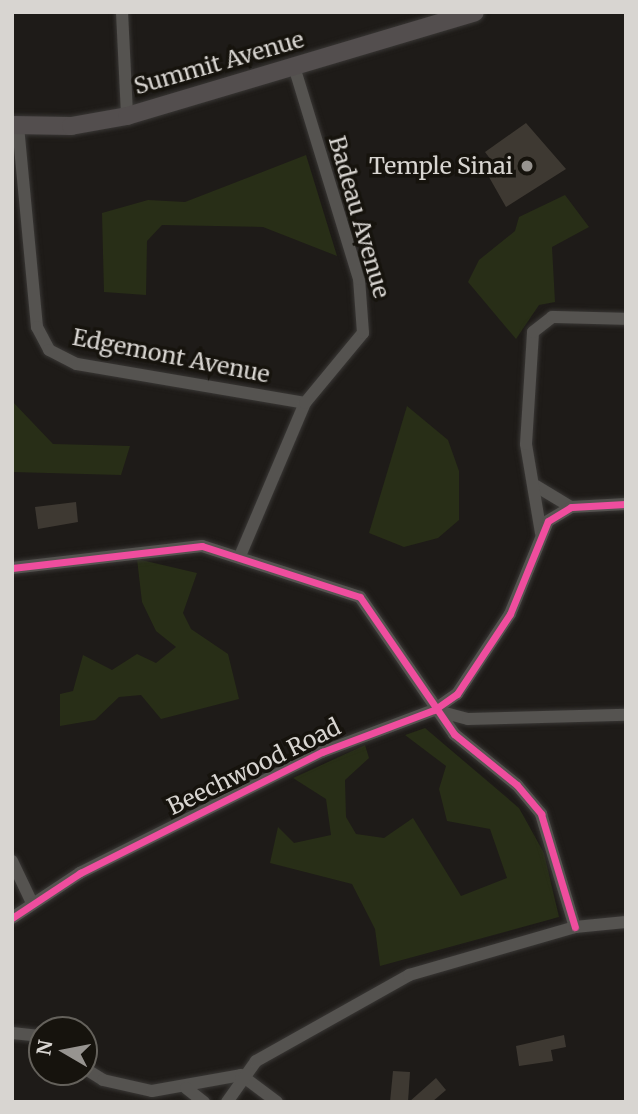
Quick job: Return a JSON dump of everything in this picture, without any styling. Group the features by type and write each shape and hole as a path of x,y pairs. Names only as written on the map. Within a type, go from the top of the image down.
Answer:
{"street":[{"path":"122,12 127,116"},
{"name":"Summit Avenue","path":"15,125 71,126 127,116 475,12"},
{"name":"Badeau Avenue","path":"240,556 306,402 353,354 365,318 294,67"},
{"name":"Edgemont Avenue","path":"15,125 37,327 48,350 77,364 306,402"},
{"path":"541,533 536,486 526,444 533,332 552,317 626,319"},
{"path":"536,486 571,507 626,504"},
{"name":"Beechwood Road","path":"12,918 32,903 322,752 434,710 457,694 510,614 548,521 571,507"},
{"path":"12,568 149,549 202,546 240,556 360,597 434,710 541,814 575,928"},
{"path":"434,710 468,719 626,715"},
{"path":"12,861 32,903"},
{"path":"98,1074 123,1086 186,1088 241,1075 400,979 575,928 626,922"},
{"path":"227,1102 241,1075"},
{"path":"241,1075 277,1102"},
{"path":"186,1088 204,1102"}],"green space":[{"path":"306,155 337,256 263,227 162,225 147,241 146,295 104,292 102,213 148,200 185,202"},
{"path":"565,195 589,227 552,247 555,302 539,305 516,339 468,282 479,260 515,231 519,217"},
{"path":"12,401 53,444 130,446 121,475 12,472"},
{"path":"407,406 448,440 459,471 459,520 438,538 404,547 369,533"},
{"path":"137,559 197,573 183,613 191,629 228,654 239,699 161,719 141,695 119,697 95,720 60,726 60,694 73,691 83,655 112,670 137,654 156,663 176,647 156,631 142,602"},
{"path":"425,728 519,808 544,853 559,917 380,966 375,929 352,884 270,863 278,827 294,843 331,835 326,799 293,778 365,745 369,758 345,780 346,817 356,834 384,838 413,818 461,896 507,878 490,829 447,821 439,789 446,766 405,735"}],"building":[{"name":"Temple Sinai","path":"526,123 566,169 506,207 485,170 494,164 485,152"},
{"path":"76,502 78,522 38,529 35,507"},
{"path":"564,1035 566,1047 551,1050 553,1061 519,1066 516,1046"},
{"path":"393,1071 410,1072 408,1102 390,1102"},
{"path":"436,1078 446,1090 432,1102 409,1102"}],"cycle path":[{"path":"12,918 80,873 322,752 434,710 457,694 510,614 548,521 571,507 626,504"},
{"path":"12,568 202,546 360,597 454,734 517,785 541,814 575,927"}],"place":[{"name":"Temple Sinai","path":"527,166"}]}
